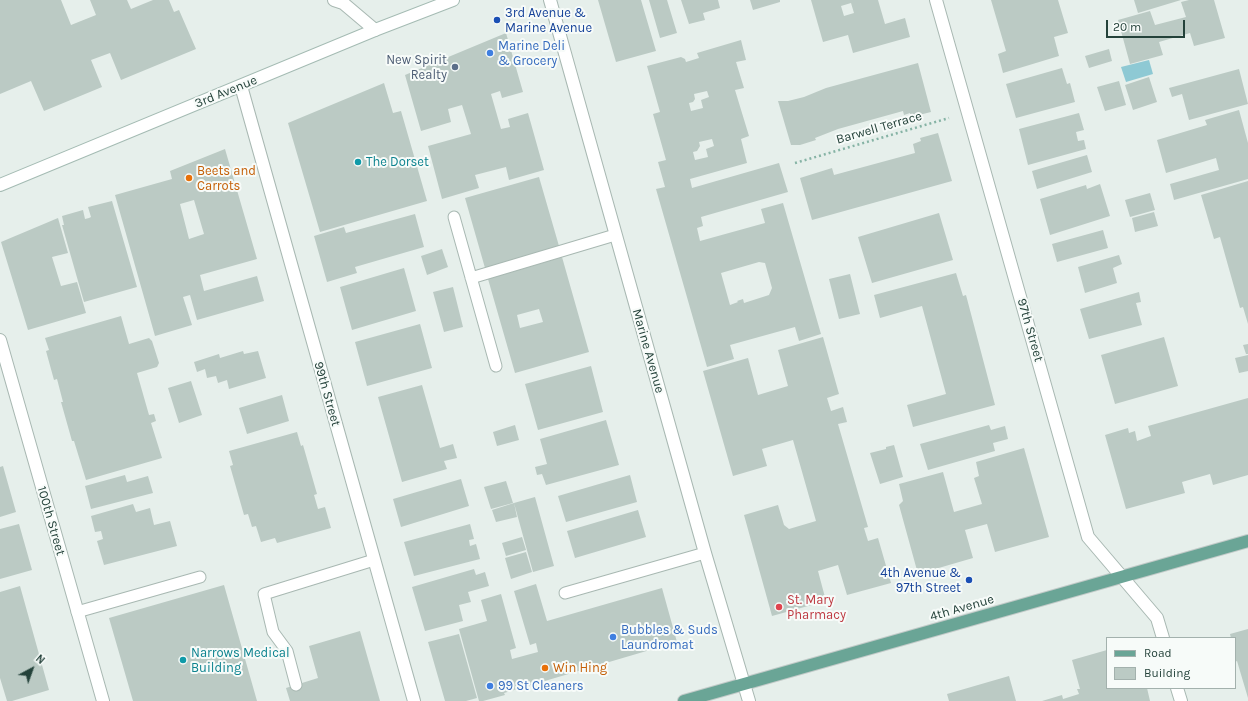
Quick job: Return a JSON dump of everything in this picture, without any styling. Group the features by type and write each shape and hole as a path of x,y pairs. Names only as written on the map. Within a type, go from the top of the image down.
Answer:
{"main road":[{"name":"4th Avenue","path":"684,701 1248,541"}],"street":[{"path":"334,0 343,2 375,30"},
{"name":"3rd Avenue","path":"0,185 375,30 453,0"},
{"name":"Marine Avenue","path":"550,0 615,235 748,701"},
{"name":"97th Street","path":"936,0 1088,537 1157,618 1163,637"},
{"name":"99th Street","path":"240,86 414,701"},
{"name":"100th Street","path":"0,340 103,701"},
{"path":"1177,689 1181,701"}],"lane":[{"path":"454,218 496,366"},
{"path":"471,278 615,235"},
{"path":"565,593 705,553"},
{"path":"296,685 287,651 273,632 264,594 374,560"},
{"path":"78,612 200,577"}],"path":[{"name":"Barwell Terrace","path":"795,163 968,113"}],"water":[{"path":"1149,60 1153,74 1126,82 1121,67"}],"building":[{"path":"0,0 61,0 71,25 96,15 90,0 127,0 131,9 153,0 169,0 174,12 179,10 196,49 121,80 110,53 91,60 102,87 44,111 31,81 0,94"},
{"path":"598,0 641,0 656,51 616,62"},
{"path":"649,0 667,0 677,33 660,38"},
{"path":"681,0 718,0 720,8 703,13 705,20 689,24"},
{"path":"750,0 780,0 780,2 753,10"},
{"path":"811,0 878,0 885,24 905,18 910,37 853,53 848,35 823,42","holes":["851,3 854,13 844,16 841,6"]},
{"path":"991,0 1058,0 1068,33 1054,37 1059,56 1003,73 998,54 1006,51"},
{"path":"1134,0 1181,0 1138,13"},
{"path":"1189,0 1214,0 1225,38 1194,46 1190,33 1159,42 1163,55 1130,64 1118,20 1150,11 1155,25 1186,17 1181,2"},
{"path":"506,33 523,92 502,98 500,91 491,94 501,129 510,127 508,119 528,113 544,170 509,180 506,167 475,175 479,188 442,199 428,146 471,134 462,105 448,109 451,122 421,131 405,75"},
{"path":"741,40 746,60 736,62 744,88 735,90 749,136 741,139 747,163 690,179 692,188 779,163 788,192 701,217 703,226 697,228 700,241 765,223 761,209 783,203 821,334 799,341 795,327 730,345 734,359 707,367 656,189 665,187 658,162 666,160 653,114 660,112 647,66 681,57 685,59 686,62 699,58 697,53","holes":["707,91 709,97 701,100 703,108 691,111 689,103 693,102 695,99 694,94","712,139 714,146 706,149 708,157 695,160 693,152 697,151 700,146 699,142","759,262 765,263 772,288 769,295 744,303 743,299 730,305 721,273"]},
{"path":"1109,49 1112,61 1089,68 1085,56"},
{"path":"918,63 931,112 911,117 910,113 904,115 903,111 838,129 815,138 816,140 800,145 791,145 778,101 788,101 804,97 826,88"},
{"path":"1062,68 1067,84 1070,83 1075,102 1016,118 1006,84"},
{"path":"1239,69 1248,104 1189,120 1182,94 1172,97 1169,88"},
{"path":"1149,77 1157,102 1133,110 1125,85"},
{"path":"1119,81 1126,105 1105,111 1097,87"},
{"name":"The Dorset","path":"384,83 393,113 401,111 427,201 320,232 288,123"},
{"path":"1239,110 1248,143 1248,179 1174,200 1170,184 1219,170 1216,158 1166,173 1157,140 1207,125 1205,120"},
{"path":"1079,113 1084,130 1076,132 1078,141 1084,140 1086,149 1028,165 1019,129"},
{"path":"938,133 952,181 812,220 800,178 832,168 834,175 915,153 913,144 921,141 920,138"},
{"path":"225,149 257,259 200,275 204,291 257,276 264,301 197,320 190,295 183,297 192,325 155,336 115,195 172,179 170,171","holes":["194,200 204,234 189,239 180,204"]},
{"path":"1087,155 1092,172 1037,189 1032,171"},
{"path":"539,177 559,246 485,268 465,198"},
{"path":"1248,181 1248,324 1243,307 1240,308 1220,237 1214,239 1201,195"},
{"path":"1100,184 1110,216 1050,235 1040,199 1086,185 1087,189"},
{"path":"1150,193 1155,210 1130,217 1125,200"},
{"path":"112,201 137,287 84,302 62,225 64,225 62,216 83,210 85,219 89,218 91,217 88,207"},
{"path":"1154,212 1158,226 1135,232 1132,218"},
{"path":"939,213 953,260 872,283 858,237"},
{"path":"415,214 424,247 355,267 357,273 327,282 314,236 344,227 346,233"},
{"path":"58,218 68,253 52,257 61,286 77,282 86,313 28,330 1,242"},
{"path":"1103,230 1108,248 1057,262 1052,244"},
{"path":"442,249 448,267 427,275 421,256"},
{"path":"1119,255 1122,264 1113,268 1117,283 1085,293 1078,267"},
{"path":"562,257 589,352 515,373 488,279","holes":["539,309 543,322 520,328 517,315"]},
{"path":"404,268 416,311 352,330 340,287"},
{"path":"956,273 963,296 966,295 995,405 913,427 907,405 946,394 922,306 880,318 874,295"},
{"path":"850,274 860,314 839,319 829,279"},
{"path":"453,287 463,327 444,332 433,292"},
{"path":"1139,292 1141,302 1136,303 1142,325 1089,339 1080,309"},
{"path":"121,316 129,344 149,338 152,341 159,363 157,367 137,373 149,415 154,414 156,421 151,423 162,458 86,480 74,441 72,441 61,402 63,402 57,379 54,380 46,351 49,350 45,338"},
{"path":"420,324 432,368 367,386 355,342"},
{"path":"823,337 839,394 827,398 831,411 843,407 847,422 838,424 868,527 864,528 868,541 878,538 891,583 847,595 838,565 818,571 826,601 772,616 744,515 778,505 784,525 789,529 816,521 793,440 762,449 767,466 733,476 703,371 748,358 758,395 788,386 778,350"},
{"path":"1164,337 1178,386 1115,404 1101,355"},
{"path":"1248,344 1248,354 1246,354 1243,345"},
{"path":"243,351 244,354 258,351 266,378 229,389 227,380 218,383 216,376 207,378 205,369 197,372 194,362 219,354 220,358"},
{"path":"1248,355 1248,371 1239,373 1235,358"},
{"path":"591,366 603,412 538,430 525,384"},
{"path":"191,381 202,415 179,423 168,388"},
{"path":"422,385 440,448 453,444 457,458 444,461 447,469 402,482 378,397"},
{"path":"282,395 289,421 247,434 239,408"},
{"path":"1248,398 1248,475 1213,485 1210,474 1182,482 1185,493 1126,509 1105,435 1128,428 1129,433 1135,431 1137,441 1151,436 1148,426"},
{"path":"606,420 619,465 546,485 542,474 537,475 535,467 547,464 540,439"},
{"path":"515,425 519,440 497,446 493,432"},
{"path":"989,425 991,430 1005,426 1008,439 993,443 995,451 928,470 920,444"},
{"path":"297,432 301,446 303,445 317,494 314,495 318,509 325,507 331,528 277,543 275,538 261,542 256,526 252,527 248,514 244,515 230,466 233,465 229,451"},
{"path":"894,445 903,477 880,484 870,453 886,449 886,447"},
{"path":"1024,448 1049,537 995,552 987,524 965,530 973,558 918,574 899,505 903,501 899,484 943,472 954,512 982,504 974,478 979,476 976,462"},
{"path":"3,466 16,512 0,517 0,467"},
{"path":"125,475 127,482 148,476 153,493 91,509 85,486"},
{"path":"630,475 637,502 566,522 558,496"},
{"path":"461,479 469,506 401,527 393,499"},
{"path":"506,481 513,503 491,509 484,487"},
{"path":"535,497 554,566 533,572 514,503"},
{"path":"514,503 517,517 496,522 492,510"},
{"path":"133,504 136,512 150,508 154,525 170,521 177,546 104,565 97,541 103,539 101,531 95,532 91,516"},
{"path":"638,510 646,537 575,558 567,531"},
{"path":"19,524 32,570 0,579 0,529"},
{"path":"470,524 474,539 469,540 470,546 476,544 480,559 414,576 404,542"},
{"path":"522,537 526,550 506,556 502,543"},
{"path":"526,552 532,572 511,579 505,558"},
{"path":"474,569 476,575 485,572 489,586 468,592 471,602 459,605 463,621 425,631 412,587"},
{"path":"536,584 547,621 662,588 677,642 504,693 505,695 479,701 459,629 487,621 481,600 501,594 516,648 510,650 512,659 538,652 536,643 530,645 514,591"},
{"name":"Narrows Medical Building","path":"224,585 257,701 133,701 109,618"},
{"path":"20,586 49,690 12,701 7,701 0,678 0,592"},
{"path":"1248,629 1248,698 1236,662 1236,637 1231,637 1230,634"},
{"path":"360,631 380,701 290,701 286,688 318,678 309,646"},
{"path":"459,634 477,698 466,701 445,701 428,642"},
{"path":"1106,650 1106,689 1147,689 1150,701 1042,701 1062,695 1063,699 1079,694 1077,689 1080,689 1072,660"},
{"path":"1009,676 1016,701 949,701 947,694"}],"place":[{"name":"3rd Avenue & Marine Avenue","path":"497,20"},
{"name":"Marine Deli & Grocery","path":"490,53"},
{"name":"New Spirit Realty","path":"455,67"},
{"name":"The Dorset","path":"358,162"},
{"name":"Beets and Carrots","path":"189,178"},
{"name":"4th Avenue & 97th Street","path":"969,580"},
{"name":"St. Mary Pharmacy","path":"779,607"},
{"name":"Bubbles & Suds Laundromat","path":"613,637"},
{"name":"Narrows Medical Building","path":"183,660"},
{"name":"Win Hing","path":"545,668"},
{"name":"99 St Cleaners","path":"490,686"}]}
